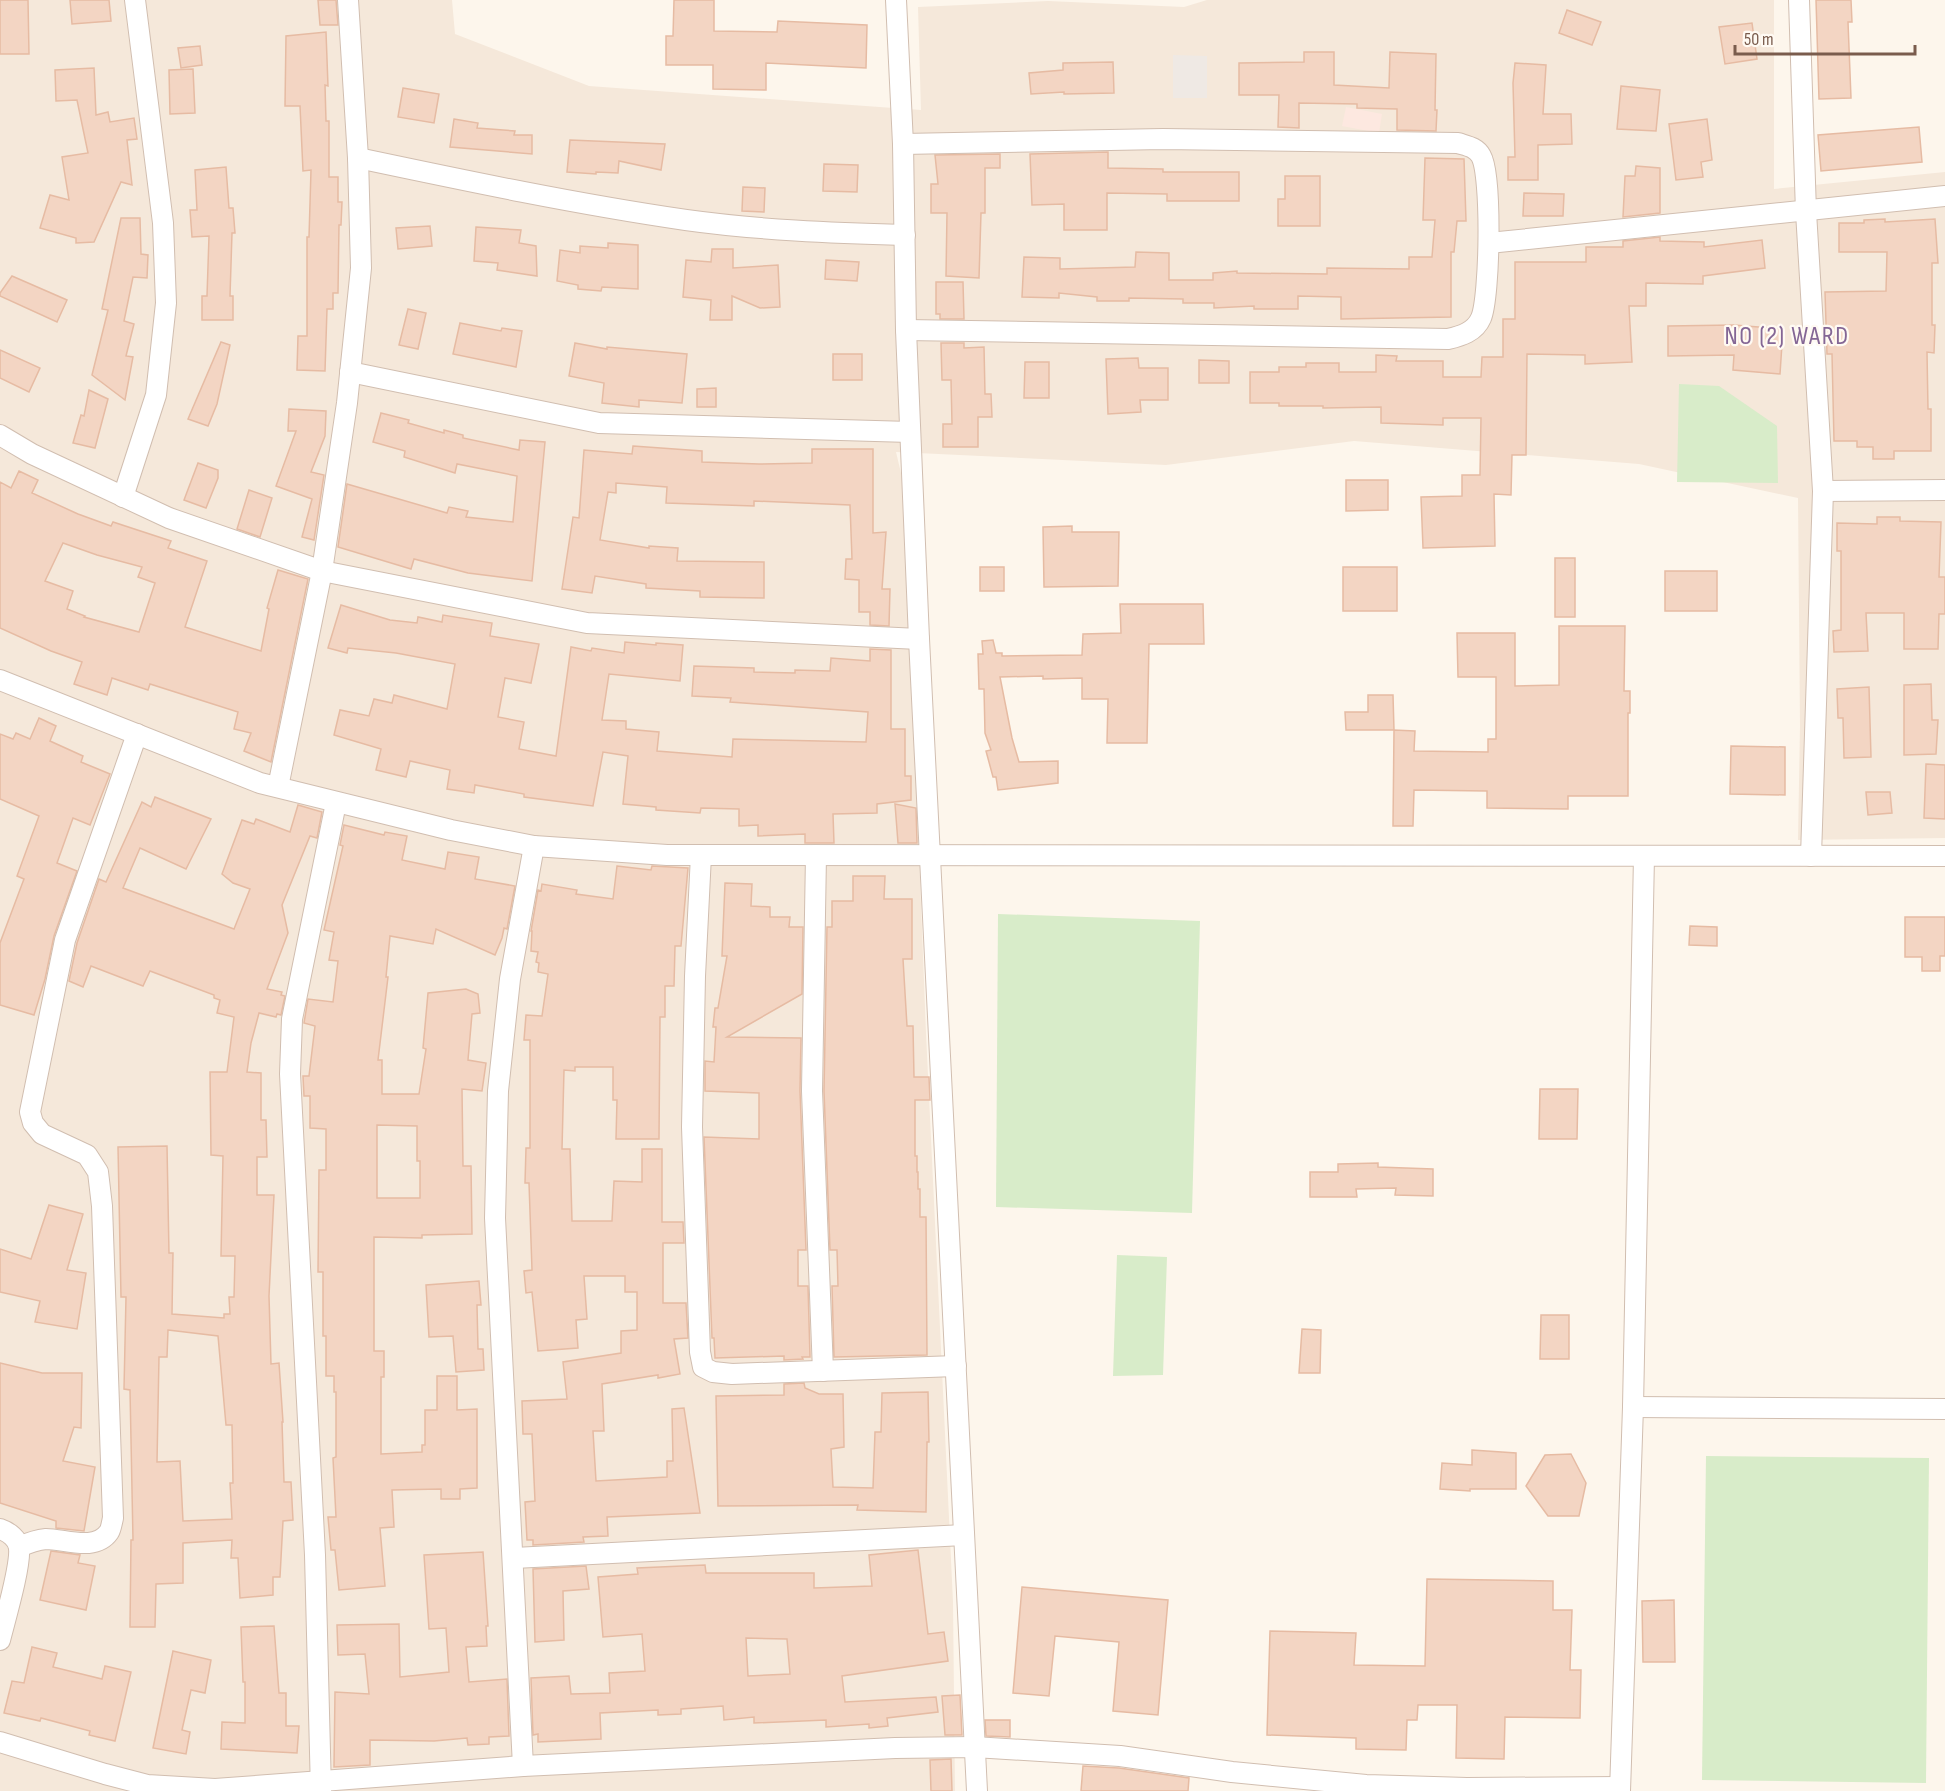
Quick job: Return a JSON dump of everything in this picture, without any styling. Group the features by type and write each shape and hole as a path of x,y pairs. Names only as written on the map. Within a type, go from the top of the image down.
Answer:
{"street":[{"path":"123,497 156,395 166,303 163,223 135,0"},
{"path":"278,787 322,571 350,372 361,268 358,158 348,0"},
{"path":"896,0 903,144 906,330 919,639 977,1791"},
{"path":"1799,0 1806,212 1823,491 1811,856"},
{"path":"903,144 1163,139 1458,143 1473,147 1481,156 1486,170 1489,243 1486,299 1481,318 1476,327 1462,336 1448,339 906,330"},
{"path":"358,158 562,200 688,220 815,232 905,236"},
{"path":"1489,243 1945,196"},
{"path":"350,372 599,423 910,432"},
{"path":"0,435 32,454 169,518 322,571 587,623 919,639"},
{"path":"1823,491 1945,490"},
{"path":"0,680 260,783 452,830 534,846 667,855 1945,856"},
{"path":"19,1547 34,1540 48,1539 85,1543 98,1540 109,1532 112,1518 102,1206 98,1172 87,1155 42,1134 33,1123 30,1112 65,940 137,734"},
{"path":"321,1786 315,1555 290,1074 292,1019 336,803"},
{"path":"523,1766 495,1218 498,1091 510,979 534,846"},
{"path":"701,855 694,976 692,1127 703,1366 713,1372 723,1373 956,1366"},
{"path":"816,855 812,1091 823,1371"},
{"path":"0,1742 147,1785 214,1789 321,1786 523,1766 895,1748 974,1747 1120,1756 1232,1772 1366,1785 1620,1789 1633,1407 1644,856"},
{"path":"1633,1407 1945,1409"},
{"path":"0,1529 13,1536 19,1547 0,1640"},
{"path":"514,1558 964,1535"}],"shaded area":[{"path":"0,0 452,0 455,34 589,86 921,110 918,7 1048,1 1184,7 1207,0 1774,0 1774,189 1945,172 1945,838 1798,840 1800,726 1798,498 1639,464 1354,441 1166,465 896,452 905,490 926,1033 953,1602 955,1791 0,1791"},
{"path":"1173,55 1207,56 1207,98 1173,98"},
{"path":"1346,107 1382,114 1379,133 1342,126"}],"green space":[{"path":"1679,384 1719,386 1777,426 1778,483 1677,482"},
{"path":"998,914 1200,921 1192,1213 996,1207"},
{"path":"1117,1255 1167,1257 1163,1375 1113,1376"},
{"path":"1706,1456 1929,1458 1926,1783 1702,1780"}],"building":[{"path":"0,0 28,0 29,54 0,54"},
{"path":"70,0 109,0 111,21 72,24"},
{"path":"318,0 336,0 338,25 320,25"},
{"path":"674,0 714,0 714,31 777,32 778,21 867,25 866,68 766,63 766,90 713,89 713,65 666,65 666,36 673,36"},
{"path":"1816,0 1851,0 1852,22 1848,22 1851,98 1819,99"},
{"path":"1567,10 1601,22 1592,45 1559,33"},
{"path":"1752,23 1757,59 1725,64 1719,27"},
{"path":"326,32 328,86 325,85 326,121 329,121 329,177 338,177 338,202 342,202 341,225 339,225 338,293 333,293 333,309 327,309 325,371 297,370 298,336 307,336 307,237 309,237 311,170 303,171 300,106 285,106 286,36"},
{"path":"200,46 202,65 181,68 178,48"},
{"path":"1304,52 1334,52 1334,85 1389,88 1390,52 1436,54 1436,131 1397,130 1397,109 1357,108 1357,104 1299,103 1299,128 1278,127 1279,95 1239,95 1239,63 1304,62"},
{"path":"1113,62 1114,93 1031,94 1029,73 1063,70 1063,63"},
{"path":"1515,63 1546,65 1543,114 1571,114 1572,144 1538,145 1538,180 1508,180 1508,157 1515,157 1513,83"},
{"path":"94,68 96,115 108,112 110,122 134,118 137,139 127,140 132,185 121,182 94,242 76,243 76,238 40,228 50,195 69,200 62,157 88,153 77,100 56,101 55,70"},
{"path":"193,69 195,113 170,114 169,70"},
{"path":"1621,86 1660,90 1656,131 1617,129"},
{"path":"403,88 439,94 434,123 398,117"},
{"path":"454,119 478,123 477,128 515,131 514,135 532,135 532,154 450,147"},
{"path":"1707,119 1712,160 1701,162 1703,177 1676,180 1669,124"},
{"path":"1919,127 1922,162 1821,171 1818,135"},
{"path":"570,140 665,144 661,170 619,161 618,173 567,172"},
{"path":"1108,152 1108,168 1163,169 1163,172 1239,172 1239,201 1167,201 1167,194 1107,193 1107,230 1064,230 1064,204 1032,205 1030,154"},
{"path":"1000,154 1000,168 985,168 985,213 981,213 979,278 946,276 947,213 931,213 931,184 938,184 935,155"},
{"path":"1425,158 1464,159 1466,221 1457,221 1454,252 1451,252 1451,317 1341,319 1341,297 1298,296 1298,309 1254,309 1254,306 1214,308 1214,303 1183,303 1183,299 1129,298 1129,301 1097,301 1097,297 1059,293 1059,298 1022,297 1024,257 1060,258 1060,269 1135,267 1136,252 1169,253 1169,280 1213,280 1213,273 1237,271 1237,273 1327,274 1327,268 1409,269 1409,257 1432,257 1435,220 1423,220"},
{"path":"824,164 858,165 857,192 823,191"},
{"path":"1636,166 1660,168 1660,213 1623,217 1625,176 1635,176"},
{"path":"226,167 229,208 233,208 235,233 232,233 230,296 233,296 233,320 202,320 202,296 207,296 209,236 192,237 190,210 197,210 195,170"},
{"path":"1285,176 1320,176 1320,226 1278,226 1278,199 1285,199"},
{"path":"743,187 765,188 764,212 742,211"},
{"path":"1524,193 1564,194 1563,216 1523,216"},
{"path":"121,218 140,218 141,254 148,255 147,278 133,277 124,321 134,324 126,356 133,357 125,400 92,375 108,310 102,309"},
{"path":"1885,219 1885,222 1935,219 1938,263 1932,263 1934,353 1927,352 1931,451 1894,451 1894,459 1873,459 1873,447 1857,447 1857,441 1834,441 1832,354 1827,354 1825,292 1886,291 1887,252 1839,252 1839,223 1864,223 1864,220"},
{"path":"430,226 432,246 398,249 396,228"},
{"path":"476,227 521,230 519,243 536,246 537,276 497,270 498,263 474,261"},
{"path":"1660,237 1660,241 1704,242 1704,247 1762,240 1765,268 1703,276 1703,284 1646,283 1646,306 1629,306 1632,362 1585,364 1585,355 1527,354 1526,455 1512,455 1511,495 1494,494 1495,546 1423,548 1421,497 1462,496 1462,475 1480,475 1481,418 1443,418 1443,425 1381,423 1381,407 1323,408 1323,406 1279,406 1279,403 1250,403 1250,372 1279,372 1279,367 1306,367 1306,363 1339,363 1339,372 1376,372 1376,355 1397,356 1396,361 1443,361 1443,377 1481,377 1482,357 1503,357 1503,319 1515,319 1515,262 1586,262 1586,247 1623,247 1623,241"},
{"path":"608,243 638,245 638,289 602,287 601,291 578,289 578,285 557,281 560,250 580,253 580,246 608,248"},
{"path":"712,249 733,249 733,268 778,265 780,307 760,308 732,296 732,320 710,320 711,300 683,297 686,260 711,262"},
{"path":"826,260 859,262 857,281 825,279"},
{"path":"12,276 67,300 57,322 0,296"},
{"path":"936,282 963,282 964,319 940,319 940,314 936,314"},
{"path":"408,309 426,313 418,349 399,345"},
{"path":"460,323 501,331 502,328 522,331 516,367 453,354"},
{"path":"1734,325 1783,329 1780,374 1733,370 1734,355 1668,356 1668,326"},
{"path":"221,342 230,345 217,404 208,426 188,419"},
{"path":"575,343 607,349 607,347 687,354 682,403 639,400 639,407 602,403 604,383 569,376"},
{"path":"941,343 964,343 964,348 984,347 985,394 991,394 992,417 978,417 978,447 943,447 943,424 952,424 951,380 942,380"},
{"path":"0,350 40,368 29,392 0,378"},
{"path":"833,354 862,354 862,380 833,380"},
{"path":"1138,358 1139,368 1168,368 1168,400 1140,400 1141,412 1108,414 1106,359"},
{"path":"1199,360 1229,361 1229,383 1199,383"},
{"path":"1025,362 1049,362 1049,398 1024,398"},
{"path":"716,388 716,407 697,407 697,389"},
{"path":"89,390 108,399 95,448 73,443 81,415 84,416"},
{"path":"289,409 326,411 325,436 311,472 324,475 314,540 302,537 312,499 276,486 296,431 288,431"},
{"path":"381,413 409,420 408,423 444,433 444,430 463,435 463,438 519,450 520,440 545,442 532,581 468,573 414,559 411,569 338,547 347,484 447,513 449,507 468,511 466,517 513,522 517,476 457,464 455,473 404,457 405,451 373,442"},
{"path":"633,446 702,451 702,462 759,464 812,463 812,449 873,449 873,533 886,532 882,589 890,589 889,626 870,625 870,612 859,612 859,580 845,579 846,559 852,559 850,505 754,501 754,506 666,503 667,487 616,483 616,493 608,492 600,540 649,548 649,546 678,548 677,561 764,562 764,598 700,597 700,591 646,588 646,584 595,576 592,593 562,589 573,517 579,518 584,450 632,454"},
{"path":"198,463 218,470 218,478 206,508 184,500"},
{"path":"19,471 38,480 32,493 111,526 113,522 171,541 168,548 207,561 185,627 261,651 269,609 267,608 278,570 308,579 271,762 244,751 251,733 234,729 238,712 150,684 148,690 112,678 107,695 74,684 82,662 0,628 0,482 11,488","holes":["63,543 142,567 138,577 155,583 139,632 84,617 67,609 73,591 45,581"]},
{"path":"1346,480 1388,480 1388,510 1346,511"},
{"path":"249,490 272,498 260,537 237,529"},
{"path":"1877,517 1900,517 1900,521 1941,522 1939,577 1945,577 1945,614 1939,614 1938,649 1904,649 1904,613 1866,613 1868,651 1834,652 1833,631 1841,630 1841,551 1837,551 1837,523 1877,524"},
{"path":"1072,526 1072,532 1119,532 1118,586 1044,587 1043,527"},
{"path":"1555,558 1575,558 1575,617 1555,617"},
{"path":"980,567 1004,567 1004,591 980,591"},
{"path":"1343,567 1397,567 1397,611 1343,611"},
{"path":"1665,571 1717,571 1717,611 1665,611"},
{"path":"1120,604 1203,604 1204,644 1149,644 1147,743 1107,743 1108,699 1082,699 1082,678 1000,677 1019,762 1058,761 1058,783 998,790 996,777 993,777 986,751 991,750 985,733 984,689 979,689 978,654 983,654 982,641 993,640 996,653 1002,653 1002,656 1082,655 1083,634 1121,633"},
{"path":"341,605 390,620 417,623 418,617 442,622 443,615 492,623 490,636 539,644 531,683 505,678 498,717 524,722 519,749 556,756 571,647 624,653 625,642 683,645 680,681 609,674 602,720 626,721 626,729 659,732 657,751 732,757 733,739 866,742 868,712 730,702 731,698 692,696 694,666 754,668 754,672 830,671 831,658 870,661 870,649 891,650 891,729 905,729 905,776 911,776 911,800 877,804 877,813 833,814 834,843 805,843 805,834 758,836 758,825 739,826 739,809 701,808 700,813 656,810 656,807 623,804 628,756 603,752 593,806 524,797 524,794 475,785 474,793 447,789 450,770 410,761 406,777 376,770 381,749 334,735 340,710 369,716 374,699 392,703 394,695 447,709 455,664 396,653 348,648 347,653 328,648"},
{"path":"1559,626 1625,626 1624,691 1630,691 1628,796 1568,796 1568,809 1487,808 1487,791 1414,790 1413,826 1393,826 1394,730 1415,731 1414,751 1488,752 1488,739 1496,739 1496,677 1458,677 1457,633 1515,633 1515,686 1559,685"},
{"path":"1931,684 1932,720 1938,720 1936,754 1904,755 1904,685"},
{"path":"1869,687 1871,757 1844,758 1843,718 1838,718 1837,689"},
{"path":"1368,695 1393,695 1394,730 1346,730 1345,712 1368,712"},
{"path":"39,718 56,726 50,741 83,756 81,762 110,774 90,825 73,818 57,863 77,871 54,936 45,979 34,1015 0,1005 0,943 24,879 17,876 39,816 0,799 0,734 13,739 16,733 30,739"},
{"path":"1731,746 1785,747 1785,795 1730,794"},
{"path":"1926,764 1945,765 1945,819 1924,818"},
{"path":"1866,792 1890,792 1892,813 1868,815"},
{"path":"155,797 211,819 186,869 140,848 123,888 234,929 250,889 233,883 222,874 242,820 254,824 256,819 290,832 298,805 322,812 317,838 310,836 282,905 288,933 267,989 282,992 281,995 285,996 281,1015 277,1014 276,1017 259,1013 251,1043 247,1072 261,1073 261,1120 266,1120 267,1157 257,1157 257,1195 274,1195 269,1296 271,1364 279,1363 284,1482 291,1482 293,1520 283,1521 280,1577 273,1577 273,1595 240,1598 238,1558 231,1558 232,1540 183,1543 183,1583 156,1584 155,1627 130,1627 131,1540 133,1540 130,1390 124,1389 126,1297 121,1297 118,1147 167,1146 169,1253 173,1253 172,1314 224,1318 224,1314 230,1314 229,1297 234,1297 235,1256 221,1256 223,1156 211,1155 210,1072 227,1072 234,1017 217,1013 220,1000 214,998 214,995 150,971 143,986 91,966 83,987 69,981 77,943 99,879 106,882 142,802 151,807","holes":["168,1330 218,1336 226,1425 232,1425 233,1483 230,1483 232,1519 183,1521 180,1461 157,1462 159,1357 167,1357"]},
{"path":"895,804 916,808 917,843 898,843"},
{"path":"344,825 384,835 385,832 407,836 402,860 445,869 448,852 479,857 475,879 515,886 507,929 504,928 495,955 436,929 433,944 390,936 386,977 388,977 378,1060 382,1060 382,1094 419,1094 426,1049 423,1048 428,993 466,989 478,994 480,1013 472,1014 468,1060 486,1063 482,1091 462,1089 463,1166 471,1166 472,1234 422,1235 422,1238 374,1237 374,1351 384,1351 384,1377 381,1377 381,1454 422,1452 422,1445 425,1445 425,1410 437,1410 437,1376 457,1376 457,1410 477,1409 477,1488 460,1489 460,1499 441,1499 441,1489 392,1490 394,1527 380,1528 385,1586 339,1590 335,1550 331,1550 328,1517 336,1517 333,1458 336,1457 336,1392 334,1392 334,1376 326,1376 326,1336 323,1336 323,1272 318,1272 319,1170 326,1170 326,1129 310,1128 310,1096 304,1096 303,1076 309,1076 315,1026 304,1023 308,999 333,1002 338,961 329,960 334,932 324,930 343,846 340,845","holes":["377,1125 417,1126 420,1198 377,1198"]},
{"path":"617,866 651,870 652,866 688,868 681,946 675,946 674,986 665,986 665,1017 660,1017 659,1139 616,1139 617,1100 613,1100 613,1067 575,1067 575,1071 564,1070 562,1149 570,1149 572,1221 612,1221 614,1181 642,1182 642,1149 662,1149 662,1222 683,1222 684,1243 663,1243 663,1303 686,1303 688,1338 674,1339 680,1374 658,1378 658,1375 602,1384 604,1431 593,1431 596,1481 667,1477 667,1461 673,1461 672,1409 684,1408 700,1513 607,1517 608,1536 583,1537 584,1542 533,1545 533,1540 527,1540 525,1502 535,1501 532,1434 523,1434 522,1401 567,1399 563,1362 621,1353 621,1331 637,1330 637,1292 625,1292 625,1276 584,1276 587,1319 576,1320 578,1348 538,1351 532,1292 526,1293 524,1271 532,1270 529,1183 525,1183 526,1148 530,1148 530,1040 524,1040 526,1015 542,1016 548,974 538,972 539,963 536,962 538,952 531,951 531,931 538,890 541,891 542,884 577,890 576,894 613,899"},
{"path":"853,876 885,876 884,899 912,899 912,959 903,959 907,1026 913,1026 914,1077 929,1077 930,1100 915,1100 915,1156 917,1156 918,1189 920,1189 920,1217 926,1217 927,1355 834,1357 832,1286 838,1286 837,1250 830,1250 824,1091 827,927 832,927 832,901 853,901"},
{"path":"725,883 752,884 751,906 770,907 770,917 790,917 789,927 803,927 802,994 727,1037 801,1038 800,1091 806,1250 798,1250 798,1286 808,1286 810,1357 802,1357 803,1359 784,1360 784,1356 715,1358 714,1338 712,1338 704,1137 759,1139 759,1093 705,1091 705,1061 714,1062 715,1008 718,1008 727,956 722,956"},
{"path":"1905,917 1945,917 1945,956 1940,956 1940,971 1922,971 1922,957 1905,957"},
{"path":"1690,926 1717,927 1717,946 1689,945"},
{"path":"1540,1089 1578,1089 1577,1139 1539,1139"},
{"path":"1378,1163 1378,1167 1433,1169 1433,1196 1395,1195 1396,1188 1356,1189 1357,1197 1310,1197 1310,1172 1338,1172 1338,1164"},
{"path":"49,1205 83,1214 67,1270 86,1273 77,1329 35,1322 40,1301 0,1292 0,1249 31,1259"},
{"path":"479,1281 481,1305 477,1305 478,1349 483,1349 484,1370 456,1372 453,1336 429,1337 426,1285"},
{"path":"1541,1315 1569,1315 1569,1359 1540,1359"},
{"path":"1302,1329 1321,1330 1320,1373 1299,1373"},
{"path":"0,1363 42,1373 82,1373 81,1428 74,1427 63,1461 95,1467 84,1531 56,1528 56,1521 0,1503"},
{"path":"804,1383 805,1388 819,1394 843,1394 844,1447 831,1449 833,1487 873,1488 875,1432 881,1432 882,1393 928,1392 929,1442 927,1442 926,1512 857,1510 858,1505 718,1506 716,1396 784,1395 784,1384"},
{"path":"1472,1450 1516,1453 1516,1489 1470,1489 1470,1491 1440,1489 1442,1463 1472,1465"},
{"path":"1571,1454 1586,1483 1579,1516 1548,1516 1526,1486 1545,1455"},
{"path":"918,1550 928,1634 944,1632 948,1661 842,1676 845,1702 936,1697 938,1712 887,1718 888,1726 869,1728 869,1724 826,1727 826,1720 754,1723 754,1717 724,1720 723,1706 681,1709 681,1714 658,1715 658,1710 600,1713 601,1739 538,1742 538,1734 533,1735 531,1678 569,1676 571,1694 610,1693 609,1673 645,1671 642,1634 603,1637 598,1577 638,1574 637,1568 705,1565 706,1573 814,1573 814,1588 872,1586 869,1555","holes":["746,1638 787,1639 790,1674 748,1676"]},
{"path":"51,1551 80,1555 78,1563 95,1566 86,1610 40,1600"},
{"path":"483,1552 488,1626 486,1626 487,1646 466,1647 469,1682 507,1679 509,1736 489,1737 489,1744 468,1745 467,1738 434,1741 370,1740 370,1765 334,1767 335,1692 369,1694 365,1654 338,1655 337,1625 399,1624 400,1677 449,1672 446,1628 429,1629 424,1555"},
{"path":"586,1566 589,1589 563,1591 564,1640 535,1642 533,1569"},
{"path":"1427,1579 1553,1581 1553,1610 1572,1610 1570,1670 1581,1670 1580,1718 1505,1717 1504,1759 1456,1758 1457,1705 1418,1705 1417,1720 1407,1720 1406,1750 1356,1749 1356,1738 1267,1735 1270,1631 1356,1633 1354,1665 1425,1666"},
{"path":"1022,1587 1168,1600 1158,1715 1113,1711 1119,1642 1055,1636 1049,1696 1013,1693"},
{"path":"1674,1600 1675,1662 1643,1662 1642,1601"},
{"path":"274,1626 279,1693 286,1693 286,1726 299,1726 297,1753 221,1749 222,1722 245,1723 241,1627"},
{"path":"32,1647 57,1653 53,1667 102,1679 105,1666 131,1672 115,1741 89,1735 90,1731 41,1718 40,1721 4,1713 12,1681 24,1683"},
{"path":"173,1651 211,1660 205,1693 191,1690 182,1730 190,1732 186,1754 153,1748"},
{"path":"960,1695 962,1735 945,1735 942,1696"},
{"path":"985,1720 1010,1720 1010,1737 986,1736"},
{"path":"951,1759 952,1791 931,1791 930,1760"},
{"path":"1083,1766 1119,1768 1189,1778 1188,1791 1081,1791"}],"district":[{"name":"NO (2) WARD","path":"1787,335"}]}
